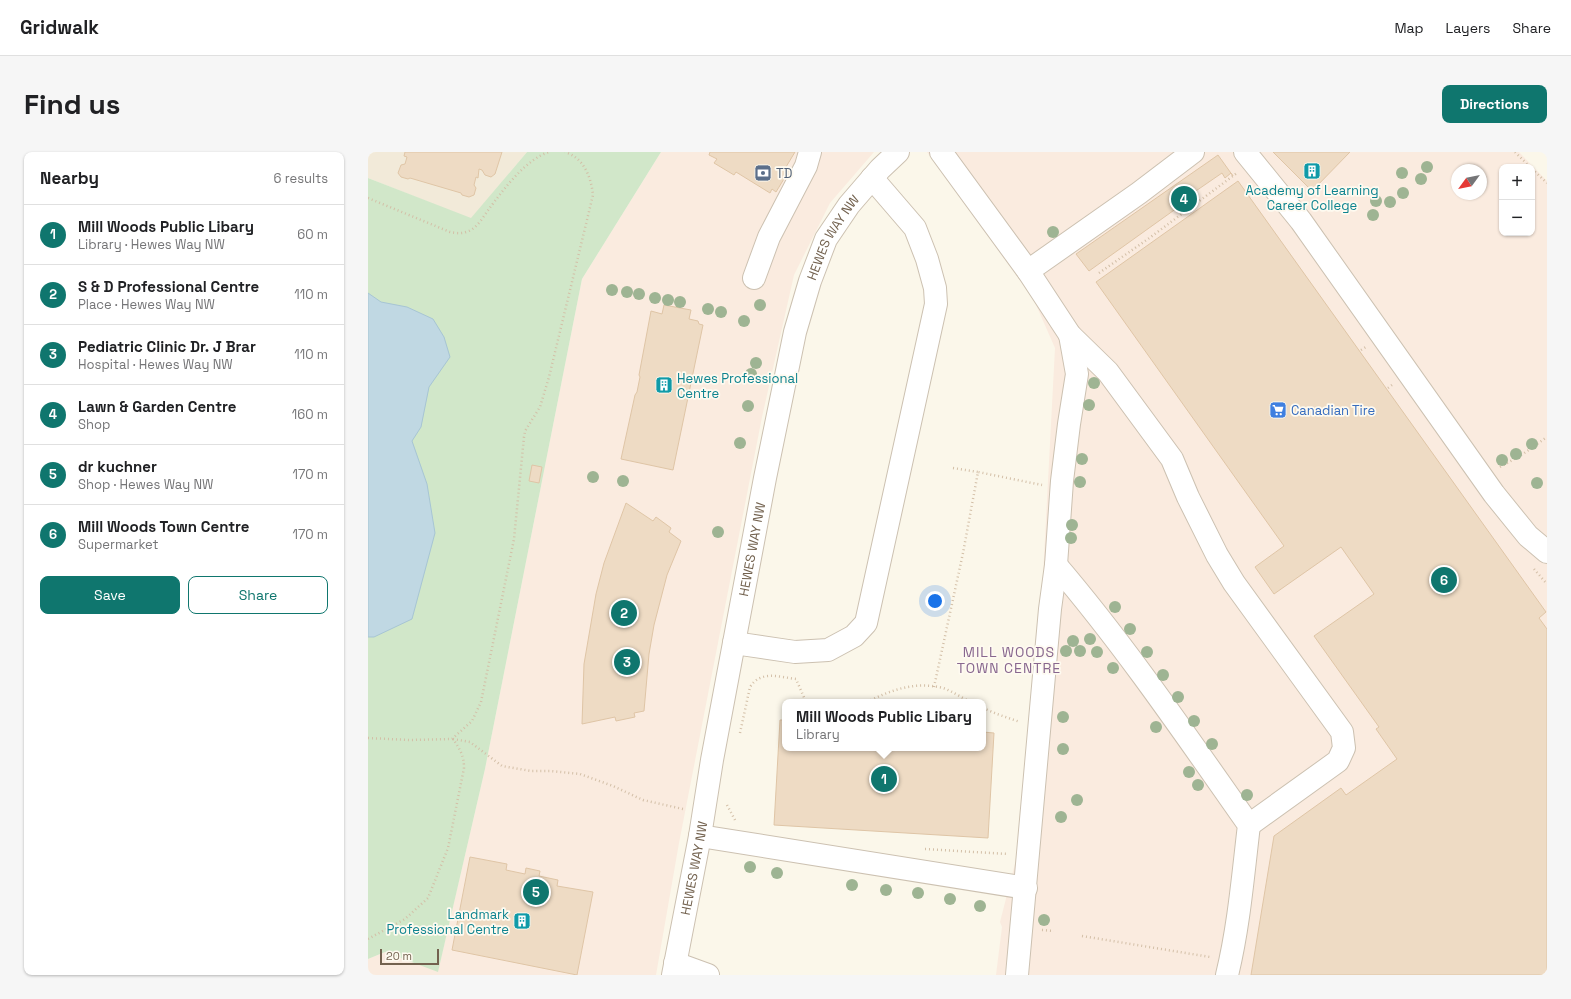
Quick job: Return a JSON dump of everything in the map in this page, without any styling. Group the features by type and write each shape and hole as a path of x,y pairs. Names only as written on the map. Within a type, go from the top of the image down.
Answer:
{"street":[{"path":"754,278 769,237 806,166 810,152"},
{"name":"HEWES WAY NW","path":"674,969 700,836 712,760 734,643 795,332 807,292 826,239 849,205 872,178 898,152"},
{"path":"941,152 1028,271 1070,335 1108,372 1172,459 1188,497 1217,555 1234,583 1342,732 1344,748 1338,761 1249,825"},
{"path":"1028,271 1193,152"},
{"path":"1245,152 1301,221 1494,494 1528,536 1547,552"},
{"path":"734,643 794,652 828,650 854,636 866,624 936,304 935,288 927,259 915,228 872,178"},
{"path":"1017,975 1050,609 1056,565 1062,481 1069,424 1078,374 1070,335"},
{"path":"1056,565 1092,608 1141,674 1249,825 1236,930 1222,966"},
{"path":"700,836 1026,888"},
{"path":"674,969 708,975"}],"path":[{"path":"368,198 450,232 465,233 481,221 515,178 532,161 549,152"},
{"path":"452,739 472,721 481,702 514,539 524,437 540,407 549,377 593,195 589,175 579,160 572,153 565,152"},
{"path":"1515,152 1527,164"},
{"path":"1535,172 1547,184"},
{"path":"1099,273 1148,239 1232,176"},
{"path":"1148,239 1152,243"},
{"path":"1499,468 1523,454 1547,437"},
{"path":"953,468 1046,486"},
{"path":"934,687 963,553 978,472"},
{"path":"739,740 750,687 753,682 760,677 769,675 796,679 805,699"},
{"path":"874,699 901,688 918,686 943,688 965,699"},
{"path":"986,709 1022,723"},
{"path":"368,738 410,740 452,739 470,742 502,766 531,771 551,771 580,774 613,786 643,800 687,810"},
{"path":"368,939 405,919 428,898 432,890 448,848 464,768 464,758 460,749 452,739"},
{"path":"727,803 733,817 739,824"},
{"path":"925,849 1012,854"},
{"path":"1082,936 1222,966"}],"shaded area":[{"path":"368,152 527,152 471,219 368,178"},
{"path":"661,152 874,152 830,203 794,275 762,417 679,843 656,975 368,975 368,959 385,952 438,971 485,769 582,279"},
{"path":"927,152 1519,152 1531,164 1499,164 1499,236 1535,236 1535,169 1547,181 1547,975 996,975 1002,927 1000,922 1021,840 1041,614 1055,348 1033,298"}],"green space":[{"path":"527,152 661,152 582,279 485,769 438,972 385,952 368,959 368,178 471,218"}],"water":[{"path":"368,293 381,302 407,307 433,319 444,337 450,357 429,387 421,427 412,441 427,484 435,533 412,619 374,637 368,637"}],"building":[{"path":"405,152 502,152 495,174 491,177 485,175 482,170 479,169 478,178 476,177 474,185 476,188 474,195 469,197 462,195 461,193 410,178 408,179 401,177 398,173 401,165 405,164 407,157 404,156"},
{"name":"TD","path":"710,152 795,152 786,167 790,169 776,192 772,189 770,193 736,172 734,175 714,163 717,159 709,155"},
{"name":"Academy of Learning Career College","path":"1273,152 1350,152 1312,191"},
{"path":"1218,155 1231,173 1225,178 1222,173 1190,195 1191,198 1089,271 1076,254"},
{"path":"1238,181 1546,612 1539,618 1547,629 1547,975 1251,975 1274,836 1341,788 1346,795 1397,759 1376,729 1379,727 1314,636 1374,594 1341,547 1274,594 1255,567 1284,546 1096,282"},
{"name":"Hewes Professional Centre","path":"664,305 691,310 689,319 698,321 699,324 703,325 673,470 621,459 635,395 637,392 651,311 662,314"},
{"path":"532,465 542,467 539,483 529,481"},
{"path":"626,503 653,521 656,517 671,528 669,532 681,541 667,575 654,625 649,654 644,711 634,713 635,717 616,721 615,717 582,724 584,664 596,594 604,563"},
{"path":"780,720 782,720 782,751 986,751 986,732 994,733 988,838 774,825"},
{"name":"Landmark Professional Centre","path":"470,857 507,864 506,870 525,874 526,868 540,871 539,876 558,880 557,886 593,892 577,975 452,950"}],"place":[{"name":"Academy of Learning Career College","path":"1312,171"},
{"name":"TD","path":"763,173"},
{"name":"Lawn & Garden Centre","path":"1184,199"},
{"name":"Hewes Professional Centre","path":"664,385"},
{"name":"Canadian Tire","path":"1278,410"},
{"name":"Mill Woods Town Centre","path":"1444,580"},
{"name":"S & D Professional Centre","path":"624,613"},
{"name":"Pediatric Clinic Dr. J Brar","path":"627,662"},
{"name":"Mill Woods Public Libary","path":"884,779"},
{"name":"dr kuchner","path":"536,892"},
{"name":"Landmark Professional Centre","path":"522,921"}],"district":[{"name":"MILL WOODS TOWN CENTRE","path":"1009,660"}]}
